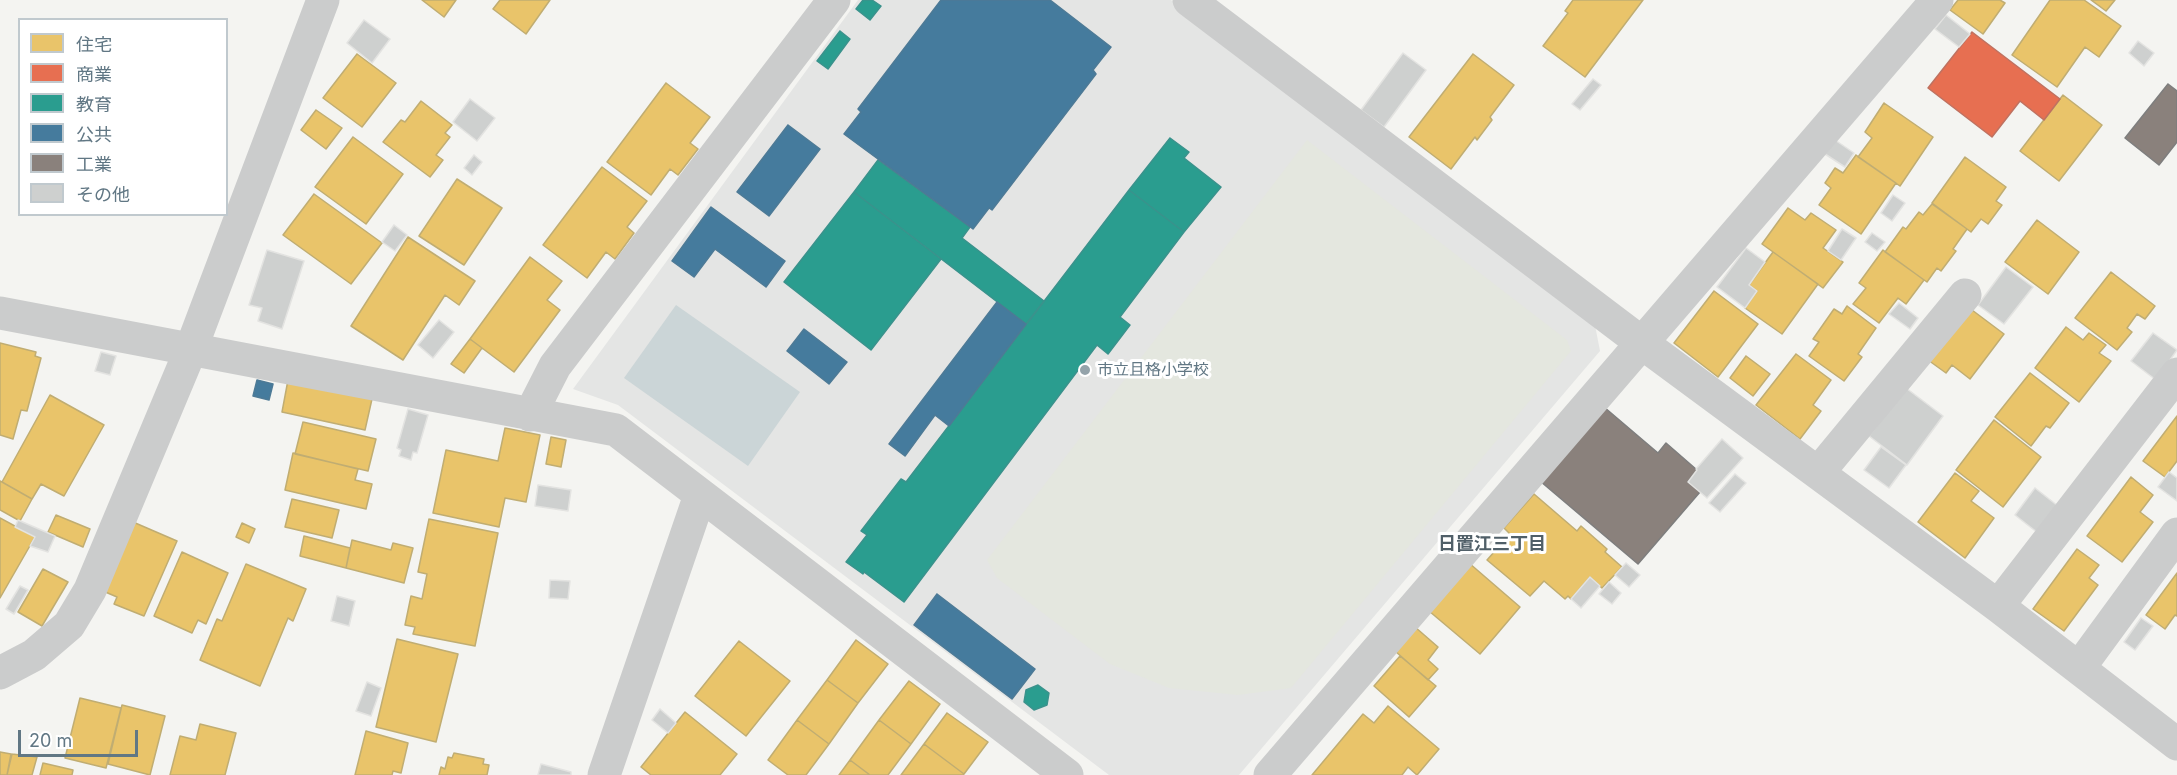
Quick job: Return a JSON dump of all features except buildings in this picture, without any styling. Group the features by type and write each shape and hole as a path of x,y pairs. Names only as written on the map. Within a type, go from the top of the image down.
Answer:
{"street":[{"path":"0,674 34,655 69,625 90,590 191,349 323,0"},
{"path":"530,415 555,366 834,0"},
{"path":"1188,0 1642,343 1998,606 2177,744"},
{"path":"1270,775 1937,0"},
{"path":"1818,473 1965,295"},
{"path":"0,313 616,430 1067,775"},
{"path":"1998,606 2177,374"},
{"path":"604,775 700,495"},
{"path":"2079,668 2177,534"}],"shaded area":[{"name":"市立且格小学校","path":"858,0 1171,0 1594,320 1600,351 1239,775 1109,775 618,405 573,389"},
{"path":"1307,140 1567,340 1571,351 1291,688 1238,695 1169,688 1110,664 997,578 987,560"},
{"path":"676,305 800,392 748,466 624,378"}],"place":[{"name":"市立且格小学校","path":"1085,370"}],"district":[{"name":"日置江三丁目","path":"1492,545"}]}
